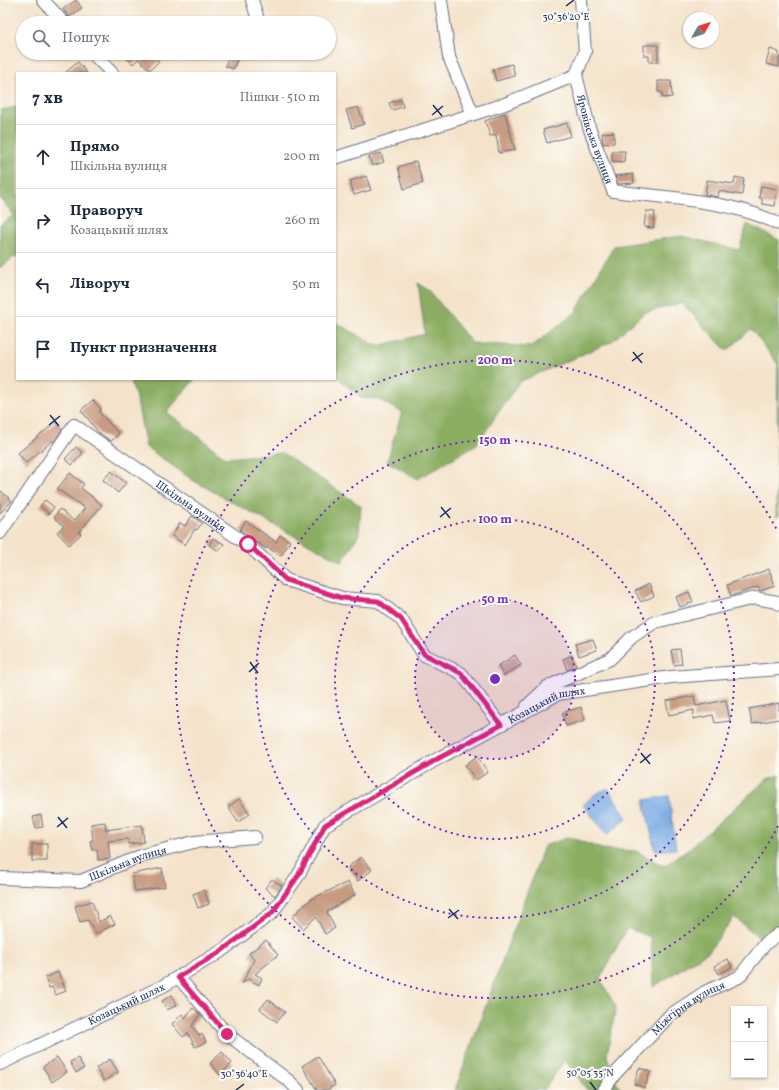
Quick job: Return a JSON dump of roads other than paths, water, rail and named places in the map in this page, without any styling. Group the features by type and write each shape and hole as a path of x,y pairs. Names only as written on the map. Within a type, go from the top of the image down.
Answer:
{"street":[{"path":"42,0 57,16"},
{"path":"252,0 257,16"},
{"path":"440,0 449,57 473,114"},
{"path":"336,158 505,104 576,75 586,52 581,0"},
{"path":"99,60 111,72"},
{"name":"Яровівська вулиця","path":"576,75 589,126 613,190 701,202 751,212 759,214 779,224"},
{"name":"Шкільна вулиця","path":"0,533 74,425 248,544 286,580 342,598 378,601 401,619 424,654 461,673 501,725"},
{"path":"515,717 547,687 610,659 632,637 655,622 755,598 778,602 779,604"},
{"name":"Козацький шлях","path":"0,1064 178,977 220,952 272,913 298,876 325,825 439,758 558,694 672,677 779,669"},
{"name":"Шкільна вулиця","path":"0,878 81,881 143,854 194,842 256,837"},
{"name":"Міжгірна вулиця","path":"604,1090 614,1075 670,1015 705,992 739,977 766,943 779,934"},
{"path":"178,977 227,1034 289,1080 298,1090"}],"water":[{"path":"608,788 627,818 607,835 583,805 595,794"},
{"path":"669,796 676,849 655,851 644,800"}]}
